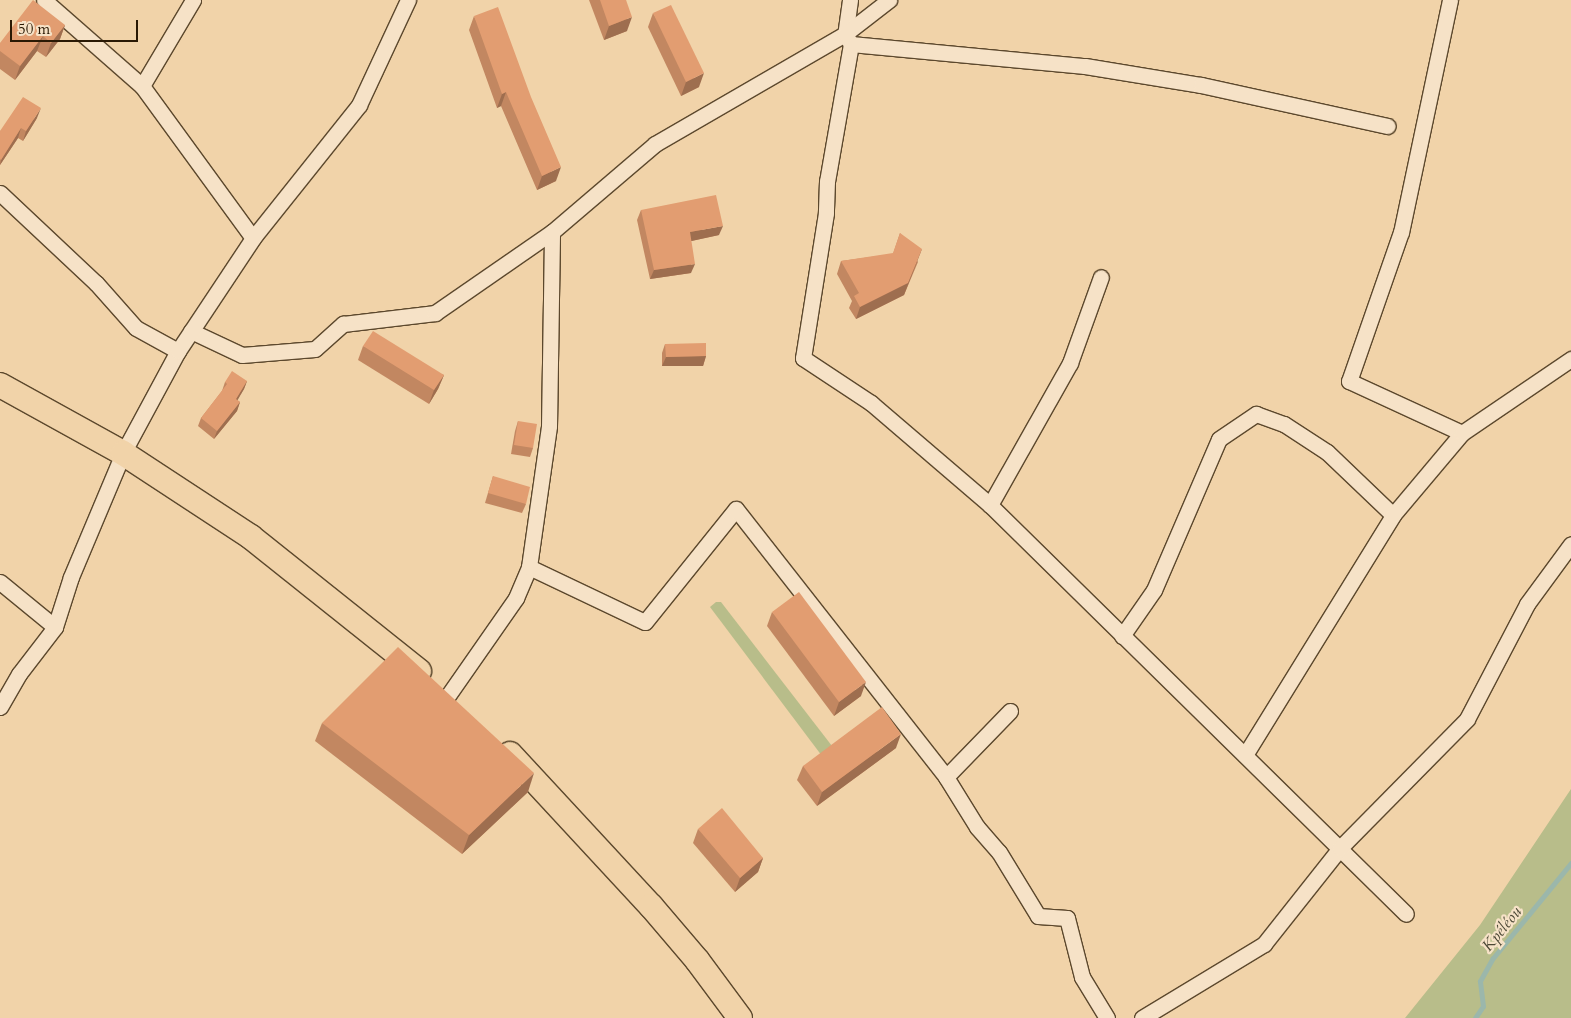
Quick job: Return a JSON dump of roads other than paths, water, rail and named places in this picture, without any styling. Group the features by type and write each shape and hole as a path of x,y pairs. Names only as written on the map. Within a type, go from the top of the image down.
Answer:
{"main road":[{"path":"0,385 123,452 251,537 404,658 454,703"},
{"path":"495,741 555,800 651,906 697,960 740,1018"}],"street":[{"path":"44,0 142,86 253,238"},
{"path":"142,86 193,0"},
{"path":"0,707 19,674 55,627 71,577 123,452 178,351 253,238 359,105 408,0"},
{"path":"850,0 848,39 827,181 826,213 803,358 872,403 990,505 1406,914"},
{"path":"191,331 242,354 316,349 343,324 435,313 552,232 655,144 848,39 889,0"},
{"path":"1450,0 1400,232 1349,382 1462,433"},
{"path":"848,39 1085,66 1201,86 1388,126"},
{"path":"0,193 96,283 136,328 178,351"},
{"path":"454,703 516,598 529,567 549,426 552,232"},
{"path":"990,505 1070,363 1101,277"},
{"path":"1244,755 1393,515 1462,433 1571,359"},
{"path":"1122,636 1154,590 1219,439 1256,414 1284,424 1327,452 1393,515"},
{"path":"529,567 645,622 736,509 946,777 1038,916 1066,918 1082,977 1107,1018"},
{"path":"1142,1018 1264,944 1340,848 1467,719 1527,604 1571,544"},
{"path":"0,582 55,627"},
{"path":"946,777 1010,711"}],"waterway":[{"name":"Kpéléou","path":"1475,1018 1483,1006 1480,981 1493,958 1571,863"}]}
